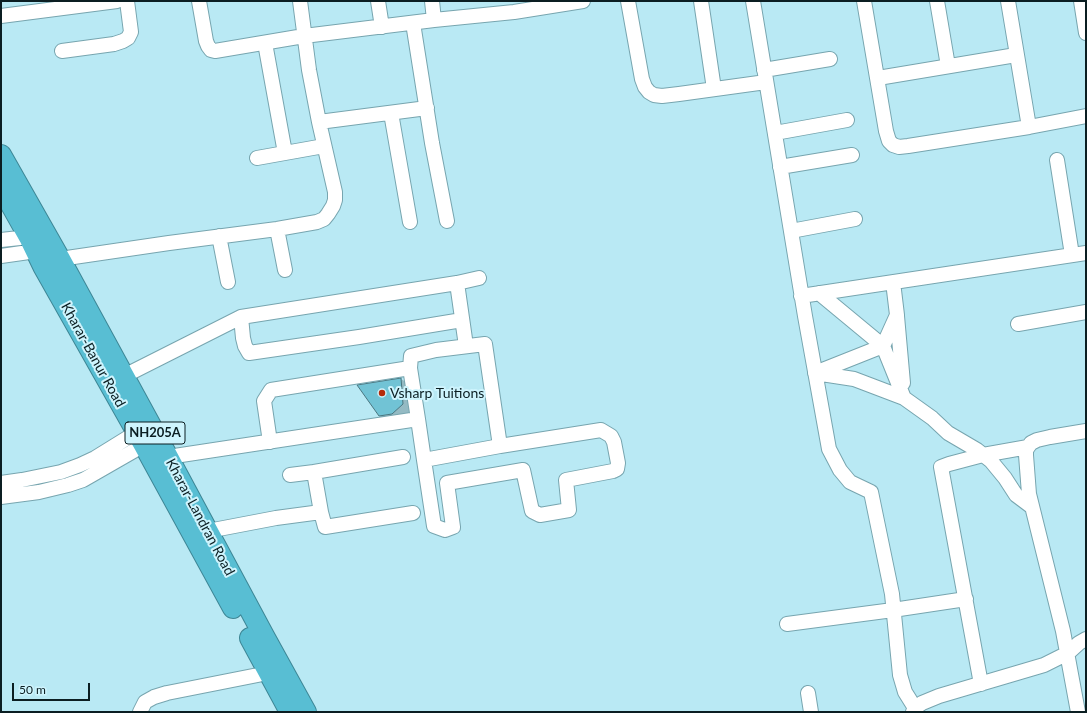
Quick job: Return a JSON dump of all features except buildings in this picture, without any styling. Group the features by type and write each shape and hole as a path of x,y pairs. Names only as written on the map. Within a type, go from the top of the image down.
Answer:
{"highway":[{"name":"Kharar-Landran Road","path":"1,155 42,253 124,376 306,712"},
{"name":"Kharar-Banur Road","path":"1,187 42,253 140,438 290,712"}],"street":[{"path":"1,16 117,1"},
{"path":"62,51 114,44 128,38 131,32 127,1"},
{"path":"199,1 206,41 211,50 215,51 304,36 514,12 583,1"},
{"path":"1,256 169,243 277,229 317,222 324,218 333,206 335,192 319,122 304,36 300,1"},
{"path":"378,1 382,27"},
{"path":"432,1 434,20"},
{"path":"628,1 642,79 645,87 654,95 662,96 714,89 830,59"},
{"path":"701,1 714,89"},
{"path":"753,1 801,296 829,449 840,470 850,482 871,492 892,594 900,674 905,692 914,710 922,703 939,696 1044,665 1068,653 1086,639"},
{"path":"864,1 886,131 889,141 893,145 899,147 908,146 1086,116"},
{"path":"937,1 948,66"},
{"path":"1008,1 1029,126"},
{"path":"1080,1 1086,33"},
{"path":"413,23 432,143 447,221"},
{"path":"265,43 285,153"},
{"path":"878,78 1016,55"},
{"path":"319,122 427,108"},
{"path":"391,113 410,222"},
{"path":"775,133 847,120"},
{"path":"257,158 324,146"},
{"path":"780,167 852,155"},
{"path":"801,296 1079,254 1056,160"},
{"path":"791,231 855,219"},
{"path":"277,229 285,270"},
{"path":"219,236 228,282"},
{"path":"1,240 42,253"},
{"path":"124,376 241,317 457,283 479,278"},
{"path":"893,282 904,398"},
{"path":"457,283 465,339"},
{"path":"819,294 883,346 904,398"},
{"path":"1018,324 1086,312"},
{"path":"815,373 883,346 897,315"},
{"path":"241,317 243,338 245,346 250,353 462,320"},
{"path":"424,460 601,430 610,436 614,442 618,463 617,468 613,471 566,480 569,510 540,515 532,511 523,470 446,483 454,527 445,530 434,526 410,368 411,356 436,350 485,344 500,446"},
{"path":"270,442 264,401 271,390 410,368"},
{"path":"815,373 854,379 904,398 932,418 948,433 991,461 1005,478 1016,495 1032,507"},
{"path":"168,457 418,419"},
{"path":"1078,712 1068,653 1029,494 1026,450 1031,443 1037,440 1086,431"},
{"path":"1,483 61,472 140,438"},
{"path":"1,497 39,492 83,480 140,438"},
{"path":"982,684 941,467 983,455 1028,447"},
{"path":"290,475 403,457"},
{"path":"314,472 325,527 413,513"},
{"path":"208,531 276,518 321,512"},
{"path":"787,624 966,599"},
{"path":"140,712 145,702 154,697 167,693 268,673"},
{"path":"808,693 811,712"}],"place":[{"name":"Vsharp Tuitions","path":"382,393"}]}
